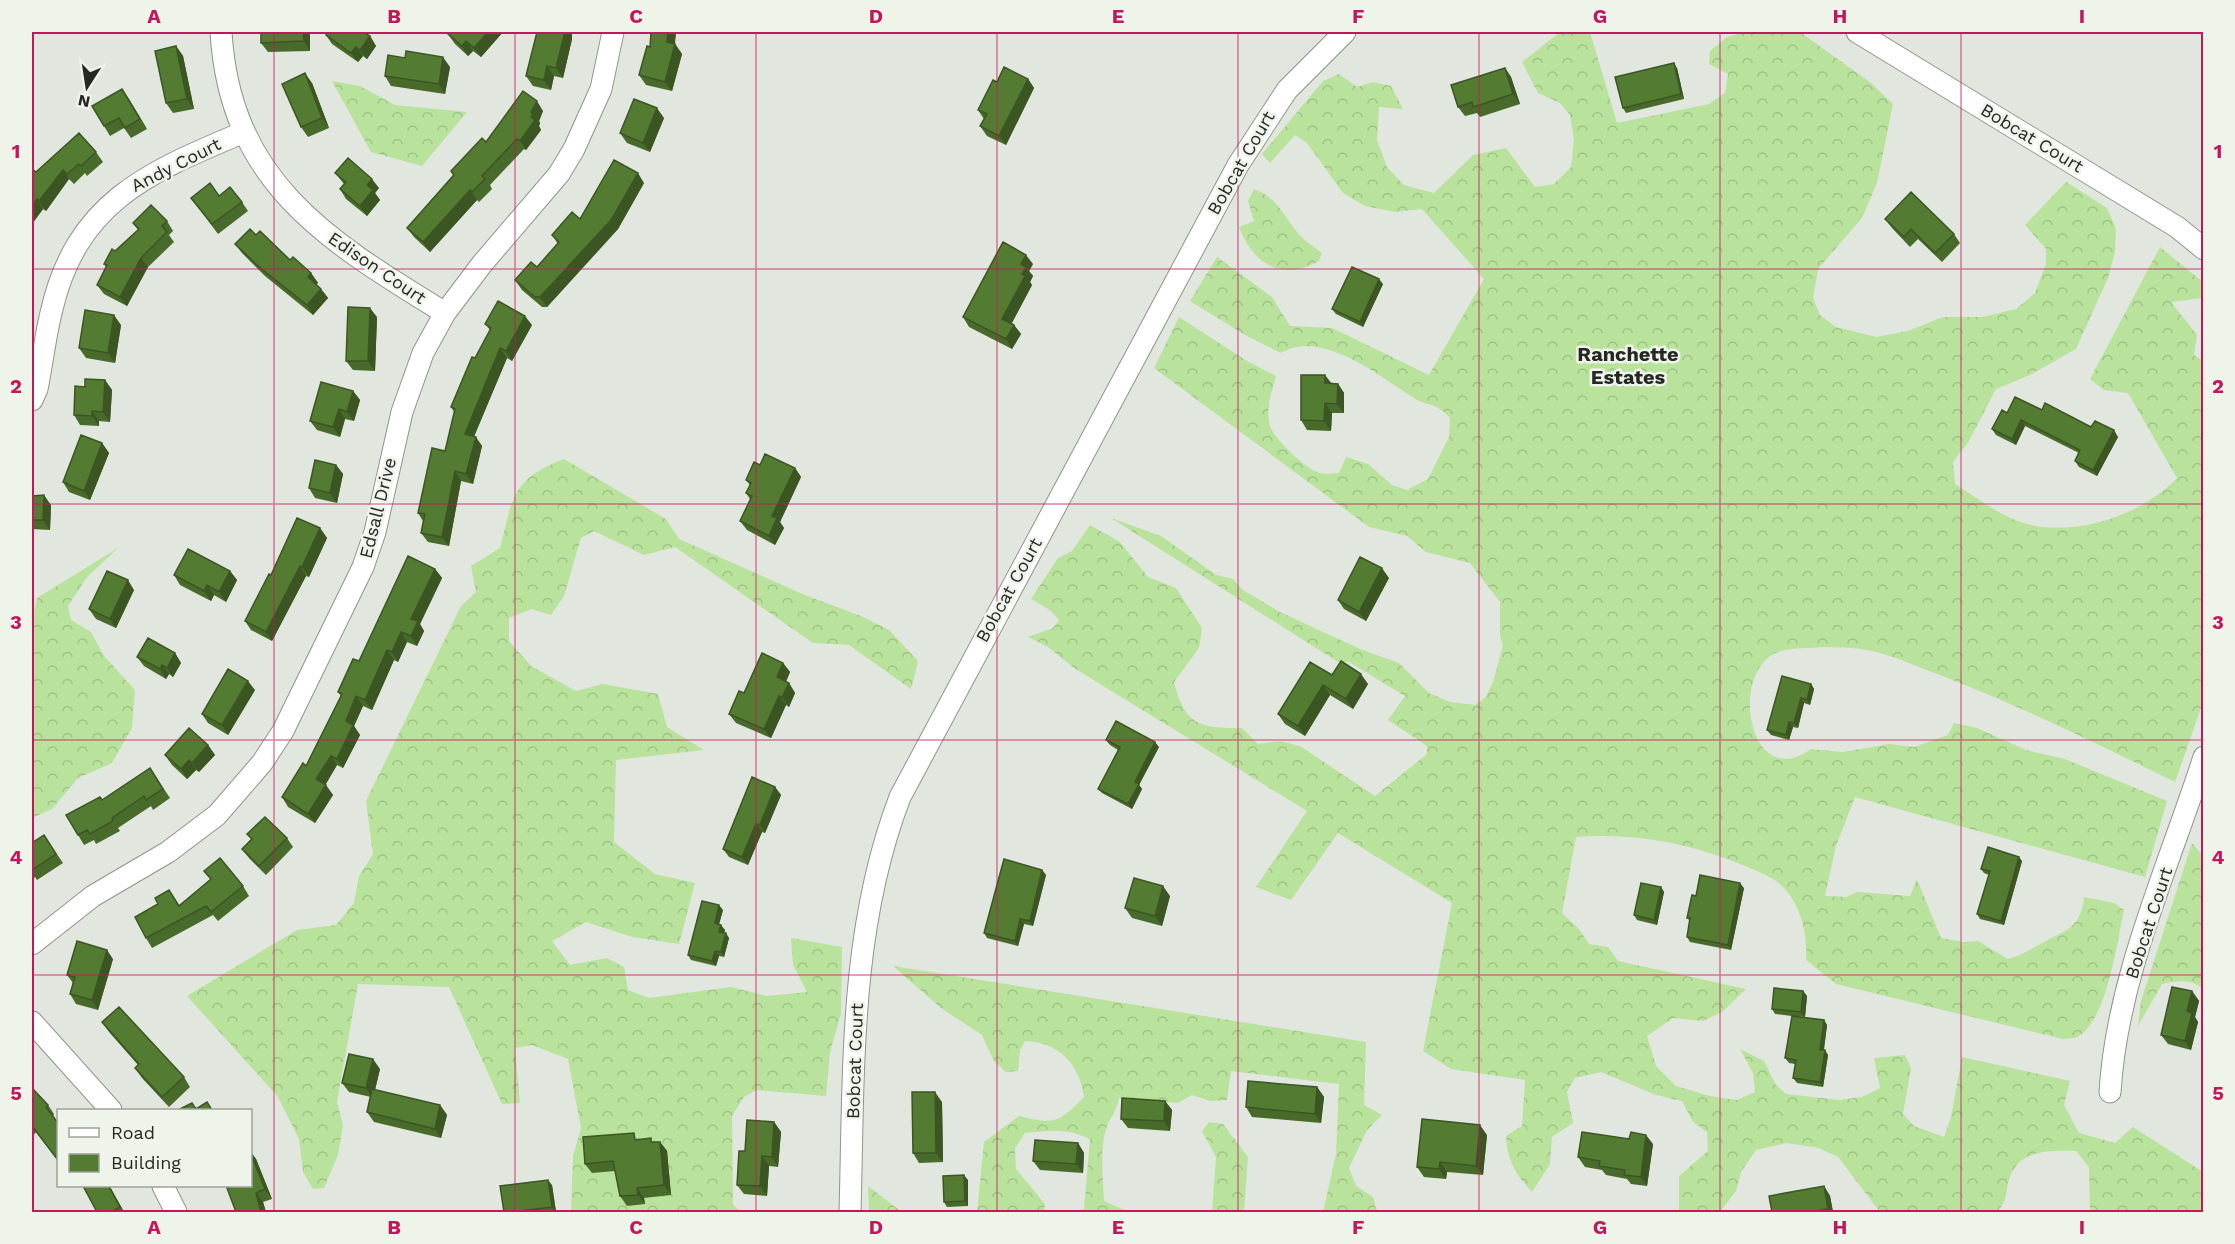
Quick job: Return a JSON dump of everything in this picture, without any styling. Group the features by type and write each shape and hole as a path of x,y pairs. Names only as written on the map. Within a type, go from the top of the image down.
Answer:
{"street":[{"name":"Edison Court","path":"221,32 227,84 234,110 244,132 280,188 327,236 356,258 445,313"},
{"name":"Edsall Drive","path":"32,944 93,896 187,839 217,815 262,763 283,731 363,567 375,532 402,412 423,353 445,313 482,264 559,174 574,149 601,89 613,32"},
{"name":"Bobcat Court","path":"850,1212 855,1026 866,912 885,835 900,797 1238,165 1269,114 1287,90 1345,32"},
{"name":"Bobcat Court","path":"1857,32 2177,227 2204,249"},
{"name":"Andy Court","path":"32,400 37,389 51,312 60,283 83,236 101,213 146,176 244,132"},
{"name":"Bobcat Court","path":"2110,1092 2112,1057 2139,951 2204,757"},
{"path":"32,1022 110,1109"},
{"path":"164,1187 176,1212"}],"green space":[{"path":"1560,32 1590,32 1617,123 1709,104 1725,93 1728,74 1709,64 1710,51 1727,37 1745,32 1800,32 1871,83 1893,104 1877,183 1862,218 1818,269 1813,298 1820,315 1836,327 1876,337 1908,331 1943,317 1982,317 2016,309 2035,293 2046,264 2046,249 2025,225 2066,182 2107,208 2116,229 2115,252 2108,278 2076,349 2030,375 1996,389 1969,441 1953,462 1955,484 2015,520 2035,526 2057,528 2102,522 2143,504 2162,492 2177,478 2128,393 2104,390 2090,379 2160,247 2203,282 2203,298 2171,302 2197,335 2194,355 2203,361 2203,702 2175,782 2000,699 1885,654 1867,650 1826,647 1785,650 1767,659 1755,676 1750,698 1752,721 1759,741 1771,755 1789,759 1811,749 1843,752 1889,744 1914,747 1948,735 1954,723 1977,728 2026,750 2065,759 2167,801 2145,877 1855,797 1836,846 1825,896 1846,897 1857,892 1910,896 1917,879 1941,938 1963,942 1978,941 2008,959 2026,952 2071,927 2080,915 2084,897 2114,903 2124,910 2109,979 2096,1015 2087,1029 2077,1037 2063,1039 1836,984 1806,960 1806,939 1801,917 1791,897 1776,881 1730,860 1673,843 1616,836 1576,837 1562,913 1579,929 1589,944 1608,947 1618,961 1746,989 1722,1012 1703,1021 1673,1018 1647,1036 1656,1066 1676,1086 1710,1096 1737,1100 1755,1092 1753,1073 1740,1049 1764,1061 1776,1085 1786,1094 1839,1100 1862,1097 1880,1088 1874,1058 1905,1055 1911,1068 1903,1114 1914,1126 1944,1137 1951,1117 1962,1057 2070,1081 2064,1105 2079,1133 2115,1143 2133,1127 2203,1172 2203,1212 2090,1212 2089,1167 2076,1151 2047,1151 2029,1156 2014,1168 2008,1182 2005,1199 1997,1212 1880,1212 1838,1157 1819,1148 1787,1143 1756,1150 1741,1172 1736,1191 1720,1212 1679,1212 1679,1176 1708,1151 1707,1132 1693,1122 1682,1101 1656,1095 1601,1072 1575,1078 1567,1092 1573,1123 1552,1137 1550,1164 1532,1192 1513,1167 1506,1136 1522,1126 1525,1080 1451,1069 1423,1051 1452,903 1338,833 1291,900 1256,887 1307,811 1074,668 1048,647 1028,637 1053,628 1059,620 1050,610 1031,599 1058,558 1072,551 1090,525 1120,542 1148,577 1176,588 1202,628 1199,648 1174,682 1183,708 1196,722 1215,727 1242,728 1258,744 1280,741 1300,746 1375,796 1427,754 1427,746 1388,720 1405,696 1349,662 1338,662 1111,518 1161,536 1216,575 1233,579 1243,590 1280,612 1360,649 1399,663 1429,693 1450,702 1475,705 1485,698 1493,682 1503,646 1500,635 1500,602 1470,563 1426,552 1407,536 1369,527 1154,368 1179,317 1247,361 1276,376 1269,407 1270,426 1284,446 1307,466 1322,474 1339,473 1346,457 1368,464 1392,485 1407,490 1428,479 1449,437 1450,418 1445,413 1435,406 1416,399 1349,358 1314,347 1297,347 1281,353 1245,335 1190,301 1217,257 1272,297 1290,326 1332,328 1429,375 1484,279 1422,209 1395,212 1365,206 1343,193 1307,143 1295,135 1270,163 1262,154 1323,81 1339,74 1357,87 1373,82 1391,86 1403,109 1379,107 1377,140 1387,167 1404,185 1434,193 1473,155 1506,148 1535,187 1554,184 1571,167 1574,140 1570,115 1560,103 1538,93 1522,62"},
{"path":"332,81 360,86 395,105 467,112 422,166 371,152"},
{"path":"1254,189 1272,200 1299,235 1322,253 1319,261 1293,270 1281,269 1270,266 1252,251 1239,227 1254,221 1248,201"},
{"path":"564,459 666,519 679,539 889,630 918,661 911,689 849,645 813,643 675,547 644,555 594,531 581,538 564,596 551,615 532,609 509,618 509,641 531,666 576,691 603,684 658,694 667,727 704,750 616,760 614,842 655,874 695,883 679,944 632,937 586,922 552,941 570,965 607,958 624,967 628,990 649,998 731,987 767,996 807,992 793,965 791,938 842,947 841,1014 830,1052 826,1096 757,1090 744,1097 732,1116 733,1205 741,1212 571,1212 573,1156 581,1128 568,1059 532,1045 515,1048 520,1103 502,1104 449,987 358,984 337,1102 343,1125 338,1155 324,1188 313,1189 303,1172 299,1139 278,1097 187,996 297,930 336,925 354,903 359,876 373,854 366,801 461,606 476,592 471,566 500,548 512,503 524,483 533,474"},
{"path":"118,548 87,577 68,606 71,620 91,632 104,656 135,690 132,728 112,763 78,778 52,809 32,818 32,623 37,598"},
{"path":"2192,843 2203,856 2203,989 2189,982 2178,981 2162,984 2138,1026 2141,1001"},
{"path":"893,966 1366,1042 1364,1105 1382,1115 1367,1130 1349,1168 1356,1186 1373,1197 1377,1212 1323,1212 1336,1154 1339,1084 1231,1071 1227,1100 1210,1101 1192,1095 1178,1103 1119,1098 1103,1142 1104,1201 1129,1212 1071,1212 1084,1209 1090,1139 1066,1131 1050,1131 1025,1133 1015,1148 1016,1169 1045,1204 1044,1212 977,1212 984,1142 1019,1116 1049,1121 1062,1117 1084,1097 1082,1085 1078,1074 1065,1057 1057,1050 1037,1042 1025,1041 1020,1050 1018,1071 1006,1072 994,1061 982,1035 941,1008"},
{"path":"1209,1122 1223,1124 1248,1157 1244,1212 1212,1212 1216,1157 1202,1131"},
{"path":"868,1186 902,1212 869,1212"}],"building":[{"path":"261,32 303,32 304,41 261,43"},
{"path":"328,32 363,32 370,36 360,50 356,47 351,53 326,35"},
{"path":"451,32 488,32 474,48 466,41 462,46 448,34"},
{"path":"537,32 565,32 556,68 547,66 544,80 526,76"},
{"path":"651,32 668,32 667,42 675,44 665,82 639,75 647,46 650,47"},
{"path":"176,46 187,99 166,103 155,51"},
{"path":"406,51 443,57 439,84 385,76 388,55 405,58"},
{"path":"1674,63 1681,94 1623,108 1615,77"},
{"path":"1004,67 1028,79 999,136 980,126 987,114 978,110 993,80 997,82"},
{"path":"1505,68 1513,94 1473,107 1472,102 1458,107 1451,85"},
{"path":"305,73 322,118 301,127 282,84"},
{"path":"122,89 140,119 125,128 119,118 104,126 92,106"},
{"path":"523,91 537,101 531,112 533,114 531,117 535,120 520,141 517,139 482,176 485,179 472,192 470,190 423,242 407,228 454,175 451,171 482,138 486,142"},
{"path":"634,99 657,108 643,143 620,133"},
{"path":"79,133 96,152 81,166 79,164 67,174 63,170 39,201 37,199 32,206 32,169 36,172"},
{"path":"348,158 372,179 367,185 373,190 360,206 340,189 346,182 335,173"},
{"path":"614,160 638,173 611,220 540,297 535,297 515,280 531,262 537,267 559,242 552,235 572,212 580,219"},
{"path":"210,183 219,196 230,187 242,202 212,224 191,198"},
{"path":"1911,192 1954,234 1935,253 1911,229 1904,237 1885,219"},
{"path":"151,205 167,221 162,226 167,232 141,258 120,297 97,285 107,265 104,264 112,249 115,251 139,229 133,223"},
{"path":"250,229 256,235 260,231 290,260 293,257 311,273 308,277 321,289 307,305 258,266 235,244"},
{"path":"1003,242 1026,255 1021,264 1026,267 1022,274 1025,276 1002,319 1014,325 1006,339 963,317"},
{"path":"1352,267 1379,279 1360,322 1332,309"},
{"path":"498,301 525,316 506,351 500,348 465,434 476,437 466,474 455,471 442,537 421,533 425,514 418,513 432,448 445,451 455,409 451,407 472,357 475,358 491,328 485,324"},
{"path":"348,307 370,308 368,361 346,361"},
{"path":"85,310 114,315 108,353 79,348"},
{"path":"1301,375 1325,375 1325,383 1338,384 1337,404 1325,403 1324,421 1301,420"},
{"path":"85,379 105,380 103,412 92,411 92,416 74,415 75,386 85,387"},
{"path":"321,382 353,391 347,412 339,409 333,427 310,421"},
{"path":"2015,397 2042,410 2045,403 2091,427 2095,421 2114,430 2093,470 2075,461 2080,450 2021,420 2012,439 1992,429 2002,410 2007,413"},
{"path":"81,435 102,443 84,491 63,482"},
{"path":"765,454 795,468 772,516 777,518 769,536 740,521 752,496 746,493 751,483 746,480 754,462 760,465"},
{"path":"315,460 336,465 330,493 309,488"},
{"path":"44,495 43,520 32,520 32,496"},
{"path":"297,518 320,528 302,567 300,566 266,632 245,621 269,574 271,575"},
{"path":"188,549 230,571 219,592 207,585 204,591 174,575"},
{"path":"408,556 435,569 411,619 418,621 411,636 401,632 392,652 387,650 365,700 356,696 346,721 353,725 337,759 331,756 316,779 326,785 308,814 282,797 303,763 306,766 342,694 338,692 353,659 359,661"},
{"path":"1360,557 1382,568 1359,612 1338,600"},
{"path":"107,571 128,580 110,619 89,609"},
{"path":"148,638 175,653 167,668 162,665 160,669 137,657"},
{"path":"762,653 783,663 777,677 789,683 782,697 779,696 764,729 729,714 739,691 744,693"},
{"path":"1341,661 1361,674 1346,699 1323,685 1298,726 1278,714 1310,662 1332,675"},
{"path":"228,669 248,681 222,725 202,714"},
{"path":"1782,676 1811,684 1807,700 1801,698 1794,723 1789,722 1786,735 1767,730"},
{"path":"1116,721 1155,742 1135,782 1139,784 1128,804 1098,789 1120,747 1106,740"},
{"path":"189,728 208,745 192,763 189,760 181,769 165,755"},
{"path":"150,768 163,789 146,800 144,796 112,818 113,821 90,834 87,830 78,835 66,815 100,797 102,800"},
{"path":"752,777 775,787 760,825 756,824 742,857 723,849"},
{"path":"265,817 287,838 259,866 242,849 252,839 247,834"},
{"path":"44,835 56,854 32,870 32,843"},
{"path":"1988,847 2019,857 2001,921 1977,914 1990,871 1981,869"},
{"path":"220,858 243,886 211,912 206,906 146,938 135,917 158,904 155,898 169,890 179,906 211,879 204,871"},
{"path":"1004,859 1042,870 1030,921 1020,919 1015,941 984,933"},
{"path":"1700,875 1740,883 1728,945 1687,937 1690,918 1687,918 1692,895 1696,896"},
{"path":"1134,878 1163,886 1155,916 1125,908"},
{"path":"1641,883 1661,887 1654,920 1634,915"},
{"path":"702,901 719,905 715,923 721,925 719,932 726,933 721,952 715,951 712,961 688,955"},
{"path":"77,941 107,950 92,1000 70,994 75,977 67,975"},
{"path":"2172,987 2192,991 2187,1011 2192,1013 2185,1041 2161,1035"},
{"path":"1774,988 1803,991 1801,1012 1772,1009"},
{"path":"119,1007 184,1077 162,1097 135,1068 139,1064 102,1022"},
{"path":"1792,1016 1824,1020 1820,1050 1825,1050 1820,1082 1793,1078 1796,1060 1785,1058"},
{"path":"349,1054 373,1059 366,1088 342,1083"},
{"path":"1248,1081 1317,1087 1315,1114 1246,1107"},
{"path":"32,1088 48,1105 46,1107 57,1122 57,1159 32,1126"},
{"path":"372,1089 440,1105 435,1129 367,1112"},
{"path":"912,1092 935,1092 936,1153 913,1153"},
{"path":"1122,1098 1165,1101 1164,1121 1121,1119"},
{"path":"207,1102 211,1109 196,1109"},
{"path":"192,1103 196,1109 180,1109"},
{"path":"1422,1119 1480,1125 1476,1166 1440,1162 1439,1169 1417,1167"},
{"path":"747,1120 774,1122 772,1157 762,1156 760,1186 737,1185 739,1151 745,1151"},
{"path":"1582,1132 1629,1139 1631,1132 1646,1135 1641,1177 1624,1175 1625,1170 1599,1166 1600,1161 1578,1157"},
{"path":"634,1133 635,1140 651,1138 651,1142 660,1142 664,1185 637,1188 638,1195 620,1196 613,1161 585,1164 583,1137"},
{"path":"1035,1140 1078,1143 1076,1164 1033,1161"},
{"path":"252,1157 265,1189 256,1193 261,1212 236,1212 227,1188 252,1187"},
{"path":"964,1175 965,1201 944,1202 943,1176"},
{"path":"548,1180 552,1207 504,1212 500,1186"},
{"path":"1824,1186 1828,1209 1809,1212 1772,1212 1769,1196"},
{"path":"84,1187 109,1187 120,1207 111,1212 97,1212"}],"district":[{"name":"Ranchette Estates","path":"1628,366"}]}
